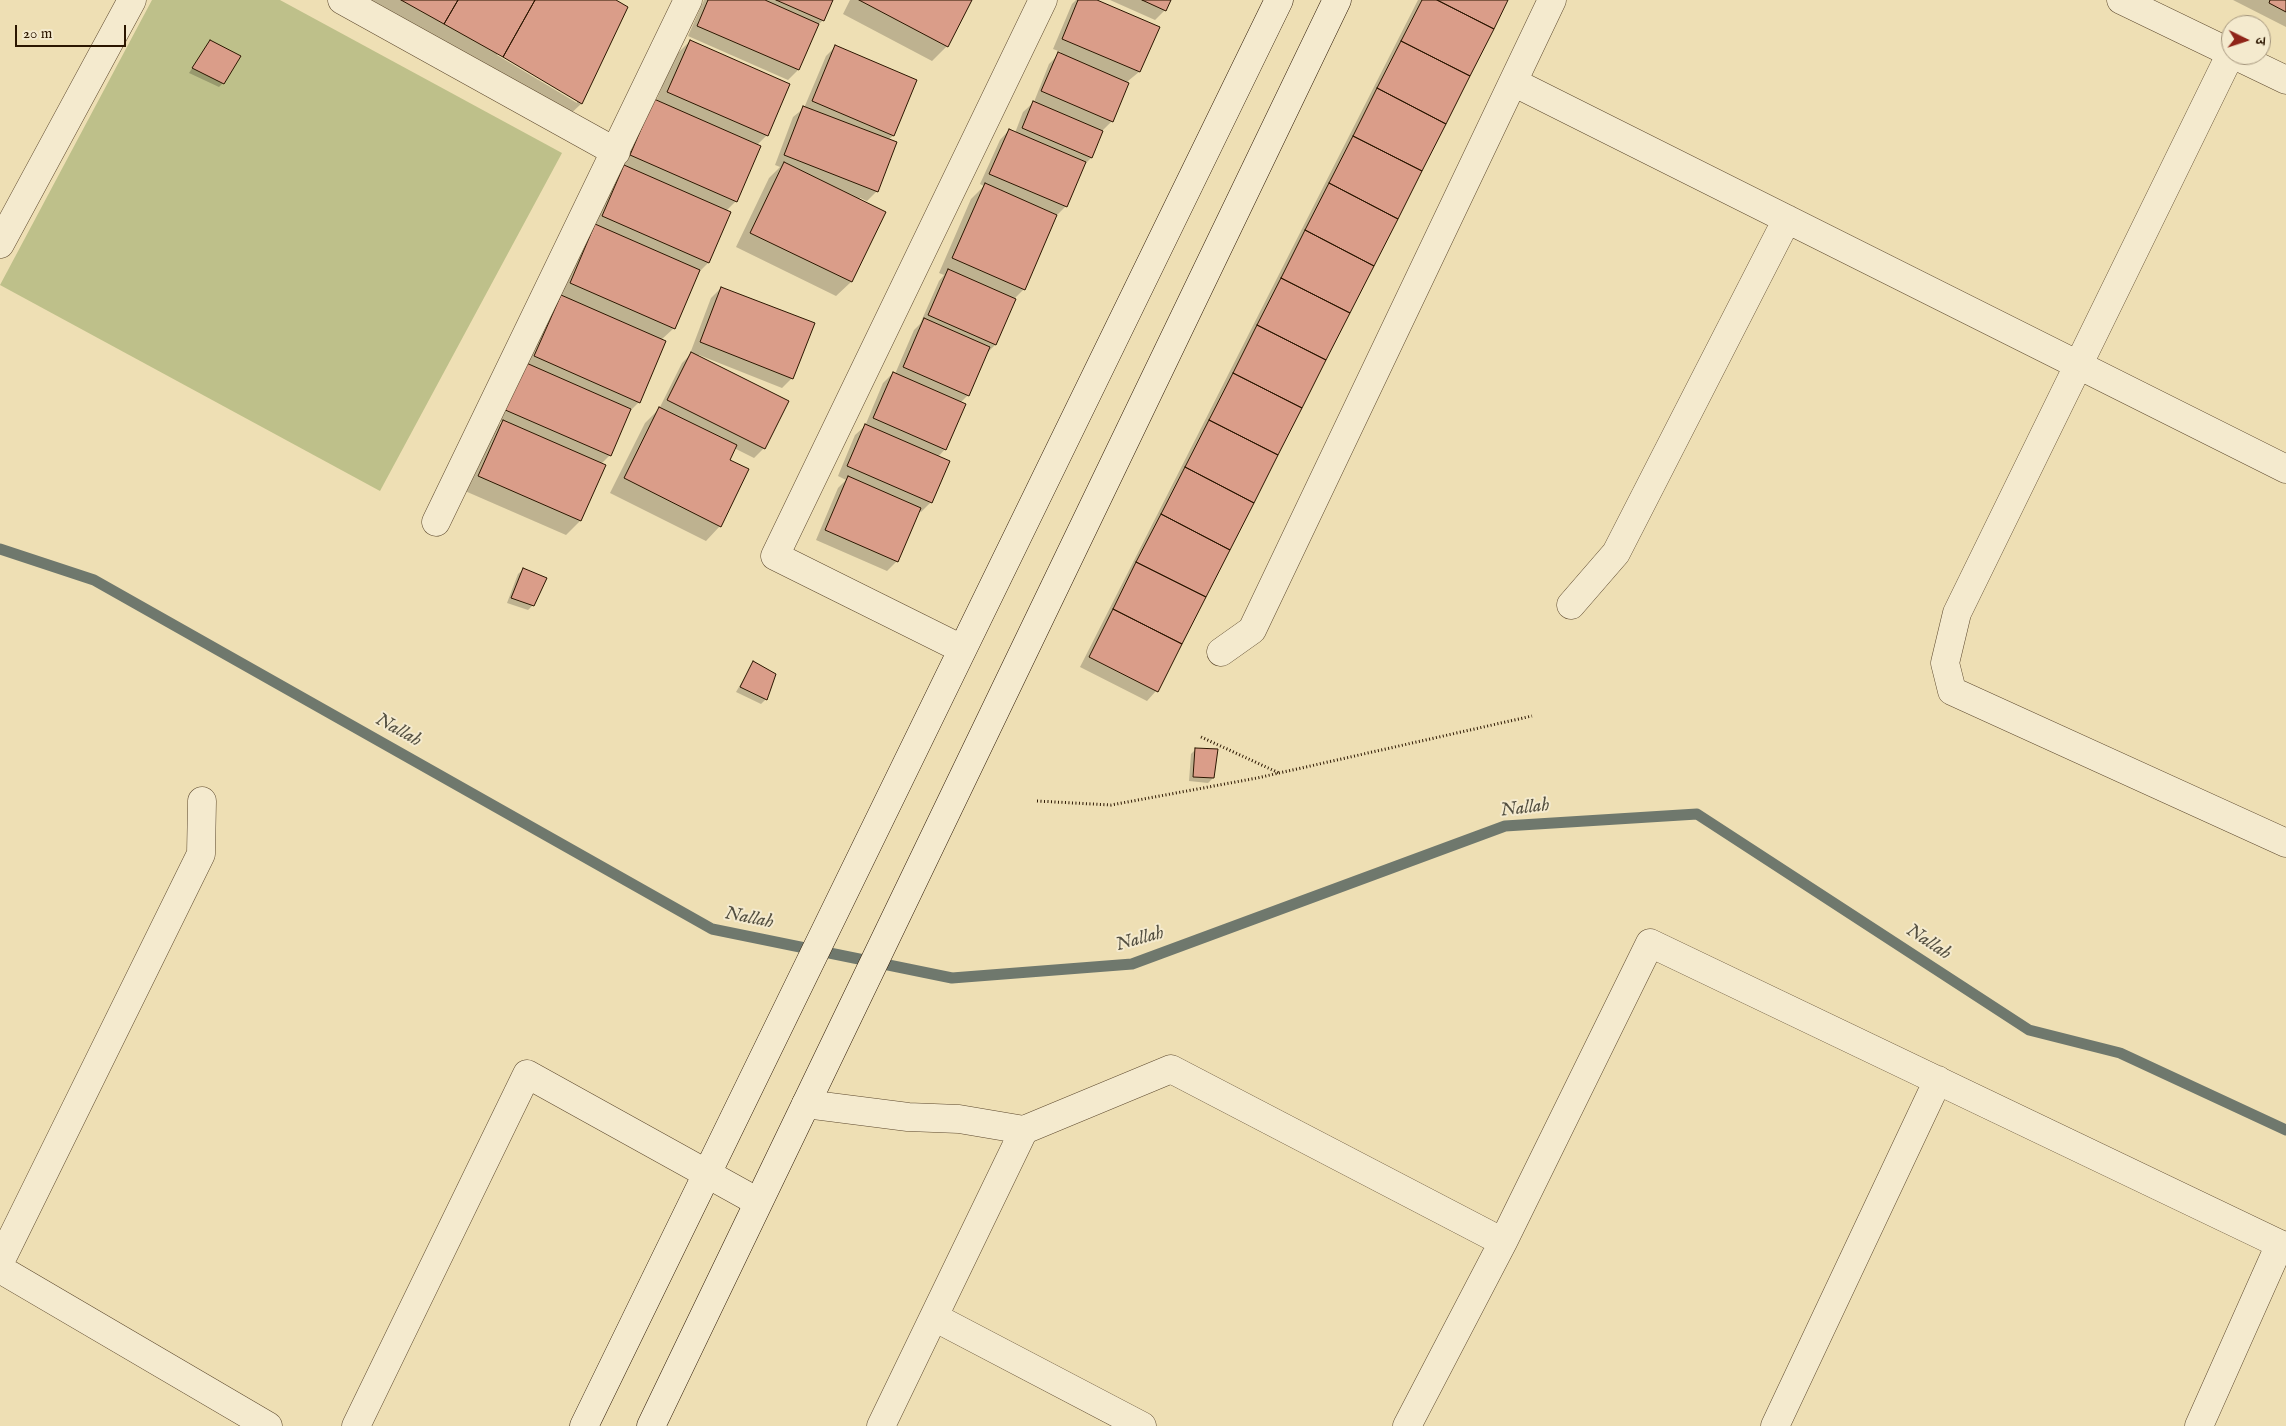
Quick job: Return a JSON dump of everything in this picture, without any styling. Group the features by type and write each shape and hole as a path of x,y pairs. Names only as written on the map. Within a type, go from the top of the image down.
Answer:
{"street":[{"path":"0,244 132,0"},
{"path":"342,0 616,152"},
{"path":"436,522 688,0"},
{"path":"962,649 775,556 1043,0"},
{"path":"584,1426 1279,0"},
{"path":"651,1426 1337,0"},
{"path":"1221,652 1252,630 1552,0"},
{"path":"2121,0 2221,48"},
{"path":"2225,65 1957,613 1945,663 1952,691 2286,843"},
{"path":"2255,65 2286,80"},
{"path":"1513,82 2286,468"},
{"path":"1571,605 1616,553 1787,218"},
{"path":"0,1262 200,854 202,801"},
{"path":"1407,1426 1503,1242 1650,943 2283,1246 2199,1426"},
{"path":"806,1104 908,1117 959,1119 1024,1130 1171,1068 1503,1242"},
{"path":"356,1426 527,1074 758,1202"},
{"path":"1775,1426 1938,1080"},
{"path":"881,1426 1024,1130"},
{"path":"0,1269 268,1426"},
{"path":"934,1317 1142,1426"}],"path":[{"path":"1037,801 1111,805 1279,773 1532,716"},
{"path":"1201,737 1279,773"}],"green space":[{"path":"152,0 280,0 562,153 380,491 0,285"}],"building":[{"path":"401,0 458,0 444,24"},
{"path":"458,0 535,0 503,57 444,24"},
{"path":"535,0 616,0 628,7 582,104 503,57"},
{"path":"708,0 765,0 819,24 799,70 697,26"},
{"path":"776,0 833,0 824,21"},
{"path":"859,0 972,0 948,47"},
{"path":"1078,0 1097,0 1160,27 1140,72 1062,39"},
{"path":"1142,0 1171,0 1166,11"},
{"path":"1422,0 1437,0 1494,29 1470,76 1401,41"},
{"path":"1437,0 1508,0 1494,29"},
{"path":"2270,0 2286,0 2286,12 2269,3"},
{"path":"210,40 241,56 224,84 192,68"},
{"path":"690,40 790,84 768,136 667,92"},
{"path":"1401,41 1470,76 1446,124 1377,88"},
{"path":"835,45 917,80 894,136 812,101"},
{"path":"1058,52 1129,83 1113,122 1041,91"},
{"path":"1377,88 1446,124 1422,171 1353,136"},
{"path":"654,99 761,146 737,202 630,155"},
{"path":"1033,101 1103,131 1092,158 1022,128"},
{"path":"803,106 897,142 878,192 784,155"},
{"path":"1009,129 1086,162 1067,207 989,174"},
{"path":"1353,136 1422,171 1398,219 1329,183"},
{"path":"784,162 886,212 852,282 750,233"},
{"path":"624,165 731,212 709,263 602,216"},
{"path":"985,183 1057,215 1025,290 952,258"},
{"path":"1329,183 1398,219 1374,266 1305,230"},
{"path":"595,224 700,270 675,329 570,283"},
{"path":"1305,230 1374,266 1350,313 1281,278"},
{"path":"948,269 1016,299 996,345 928,315"},
{"path":"1281,278 1350,313 1326,360 1257,325"},
{"path":"721,287 815,323 793,379 700,342"},
{"path":"561,295 666,341 640,403 534,356"},
{"path":"924,318 990,347 969,396 903,367"},
{"path":"1257,325 1326,360 1302,408 1233,373"},
{"path":"691,352 789,401 765,449 667,400"},
{"path":"524,362 631,409 611,456 503,409"},
{"path":"893,372 966,404 946,450 873,418"},
{"path":"1233,373 1302,408 1278,455 1209,420"},
{"path":"659,407 737,445 730,460 749,469 721,527 624,478"},
{"path":"503,420 606,465 581,521 478,476"},
{"path":"1209,420 1278,455 1254,503 1185,467"},
{"path":"865,424 950,461 932,503 847,466"},
{"path":"1185,467 1254,503 1230,550 1161,514"},
{"path":"848,476 921,508 898,562 825,530"},
{"path":"1161,514 1230,550 1206,597 1136,562"},
{"path":"1136,562 1206,597 1182,644 1113,609"},
{"path":"523,568 547,578 534,606 511,598"},
{"path":"1113,609 1182,644 1158,692 1089,657"},
{"path":"753,661 776,674 767,700 740,687"},
{"path":"1195,748 1218,749 1214,778 1193,777"}],"waterway":[{"name":"Nallah","path":"0,549 94,580 712,929 952,978 1132,964 1505,826 1697,814 2029,1030 2120,1053 2286,1130"}]}
